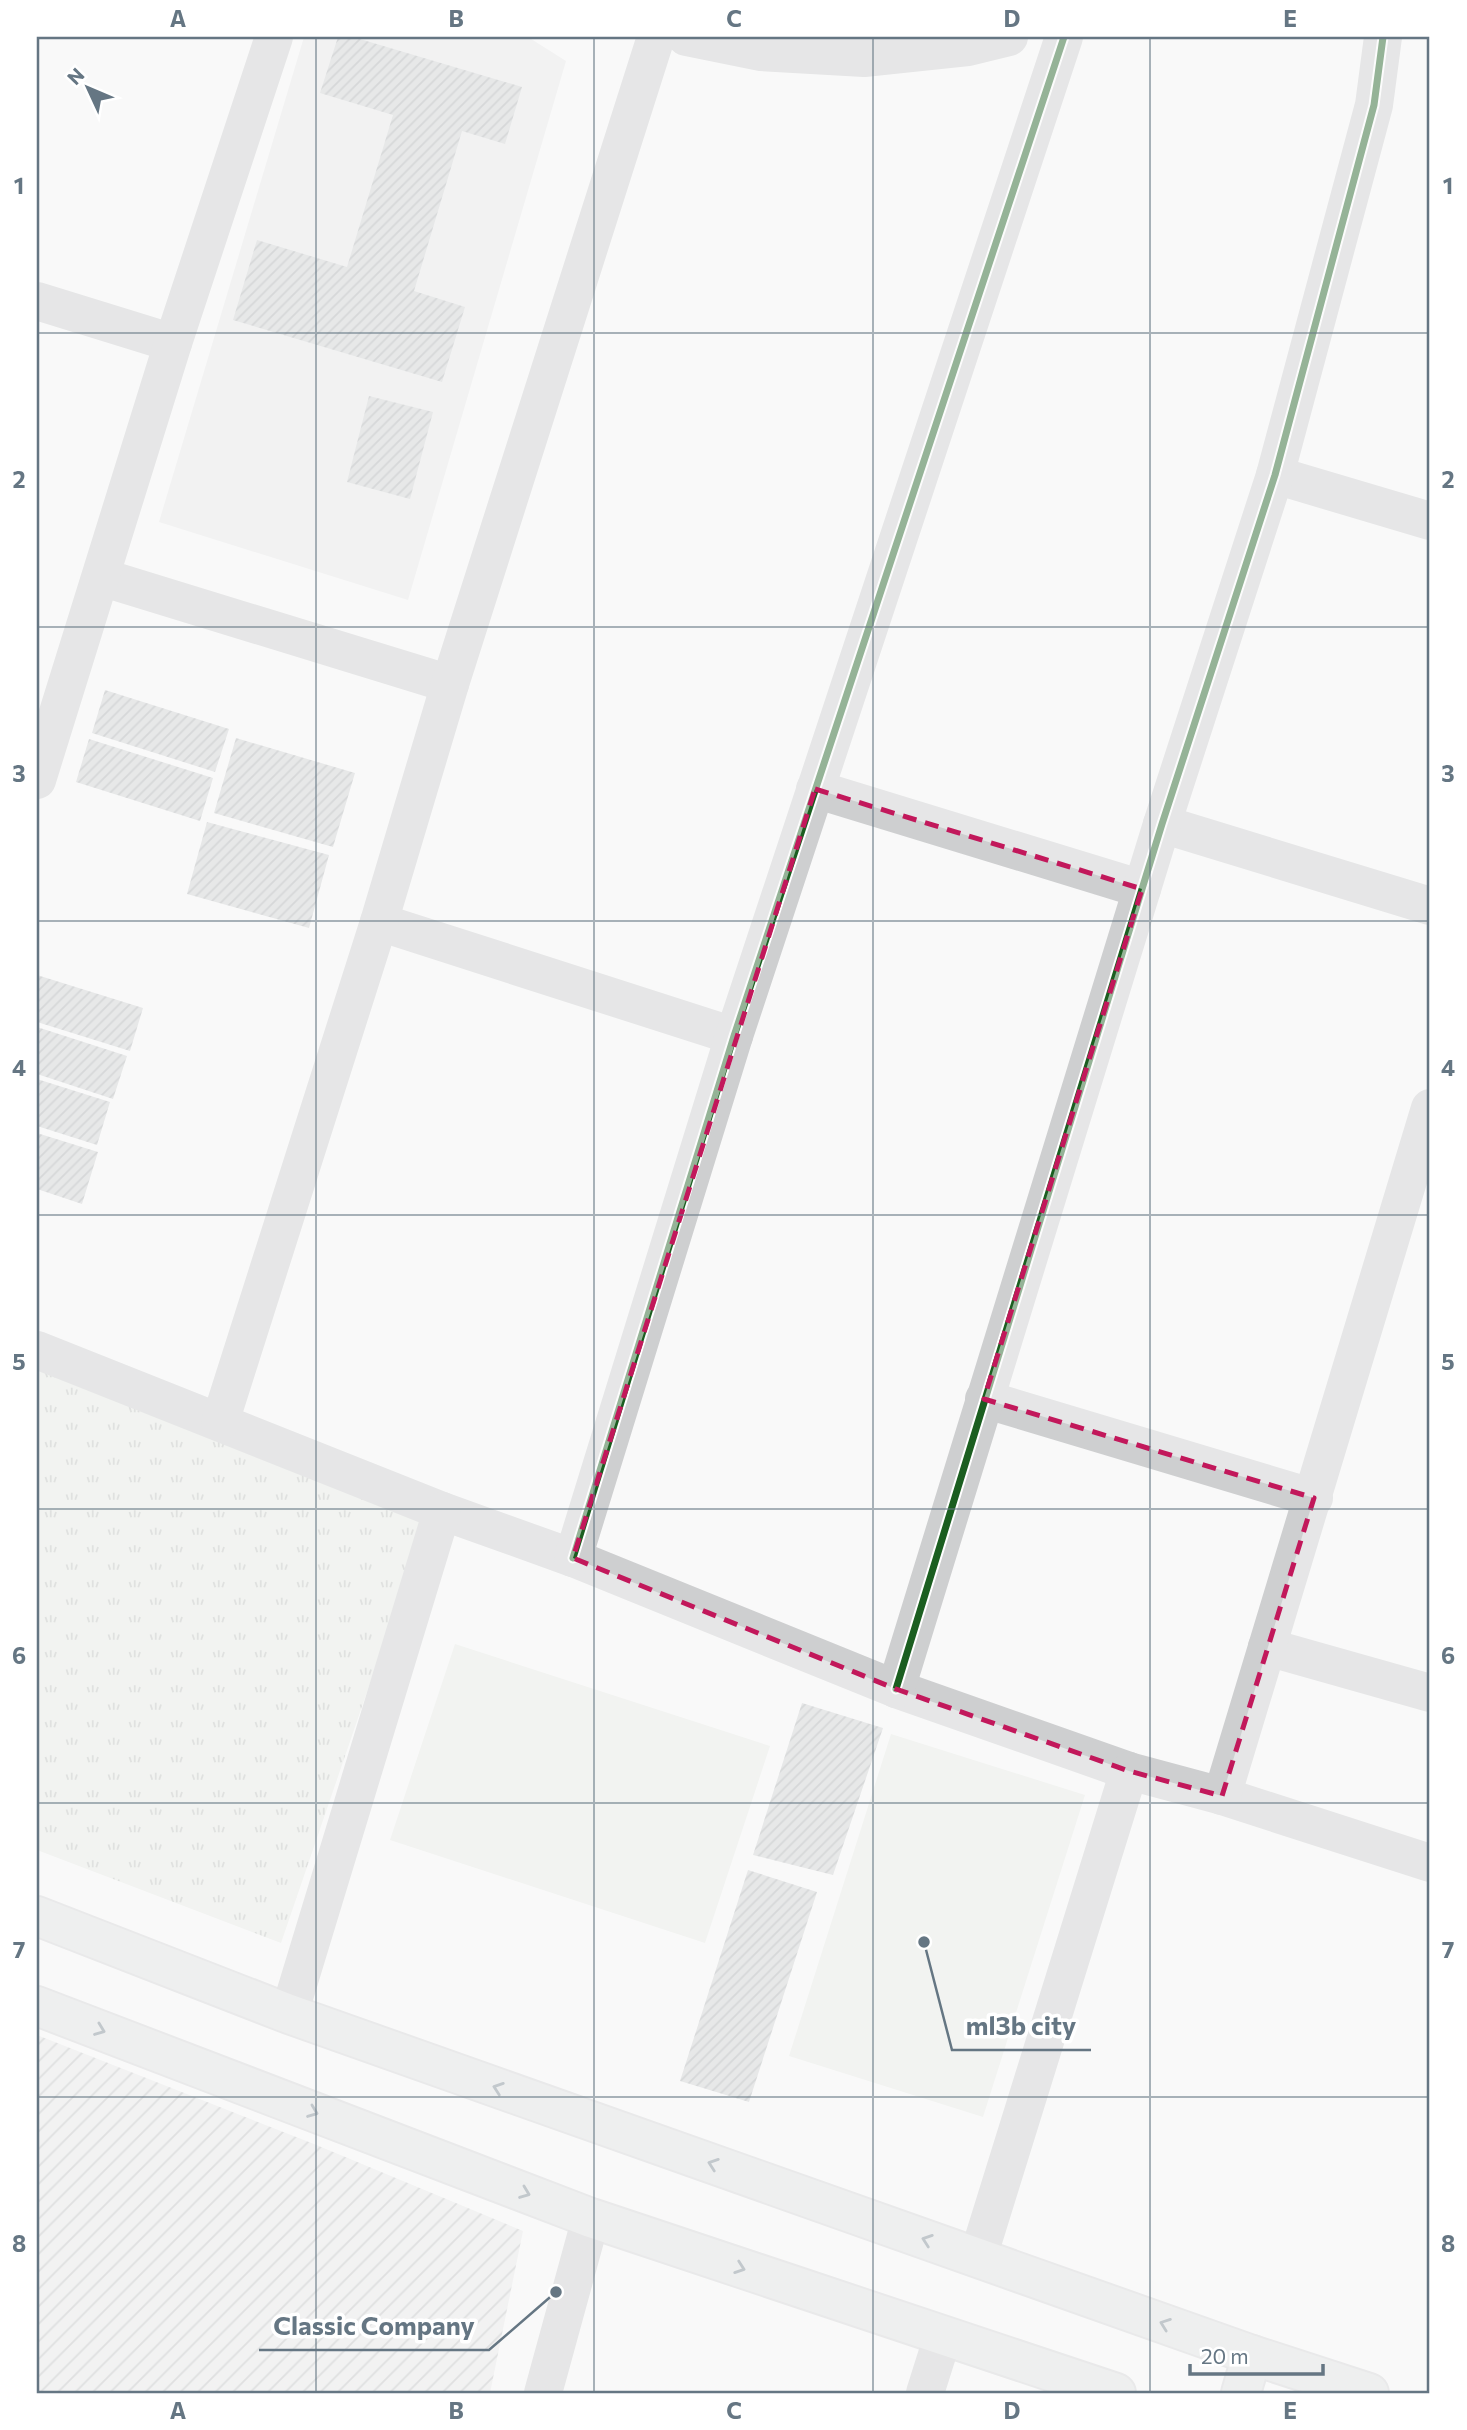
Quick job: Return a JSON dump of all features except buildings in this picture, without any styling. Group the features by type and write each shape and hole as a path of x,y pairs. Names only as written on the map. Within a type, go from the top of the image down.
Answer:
{"main road":[{"path":"37,1916 289,2014 1252,2355 1369,2393"},
{"path":"37,2006 591,2218 1097,2390"},
{"path":"1241,2393 1252,2355"}],"street":[{"path":"37,780 173,343 274,37"},
{"path":"220,1422 379,922 450,684 656,37"},
{"path":"686,37 760,52 864,58 968,47 1009,37"},
{"path":"573,1558 734,1036 1064,37"},
{"path":"896,1689 1162,824 1275,475 1374,105 1383,37"},
{"path":"37,301 173,343"},
{"path":"1275,475 1430,521"},
{"path":"101,577 450,684"},
{"path":"815,789 1142,889"},
{"path":"1162,824 1430,906"},
{"path":"379,922 734,1036"},
{"path":"1222,1796 1430,1108"},
{"path":"37,1350 442,1511 573,1558 896,1689 1129,1771 1222,1796 1430,1863"},
{"path":"984,1399 1314,1498"},
{"path":"289,2014 442,1511"},
{"path":"1268,1647 1430,1693"},
{"path":"978,2258 1129,1771"},
{"path":"543,2393 591,2218"},
{"path":"925,2393 943,2336"}],"highlighted area":[{"path":"815,789 1142,889 984,1399 1314,1498 1222,1796 1129,1771 896,1689 573,1558"}],"shaded area":[{"path":"304,37 528,37 566,61 408,600 159,522"},
{"path":"37,2035 314,2144 523,2231 490,2393 37,2393"}],"green space":[{"path":"37,1354 432,1502 281,1943 37,1850"},
{"path":"455,1644 770,1746 705,1943 390,1840"},
{"path":"891,1734 1085,1795 983,2117 789,2056"}],"cycle path":[{"path":"573,1558 734,1036 1064,37"},
{"path":"896,1689 1162,824 1275,475 1374,105 1383,37"}],"place":[{"name":"ml3b city","path":"924,1942"},
{"name":"Classic Company","path":"556,2292"}]}
